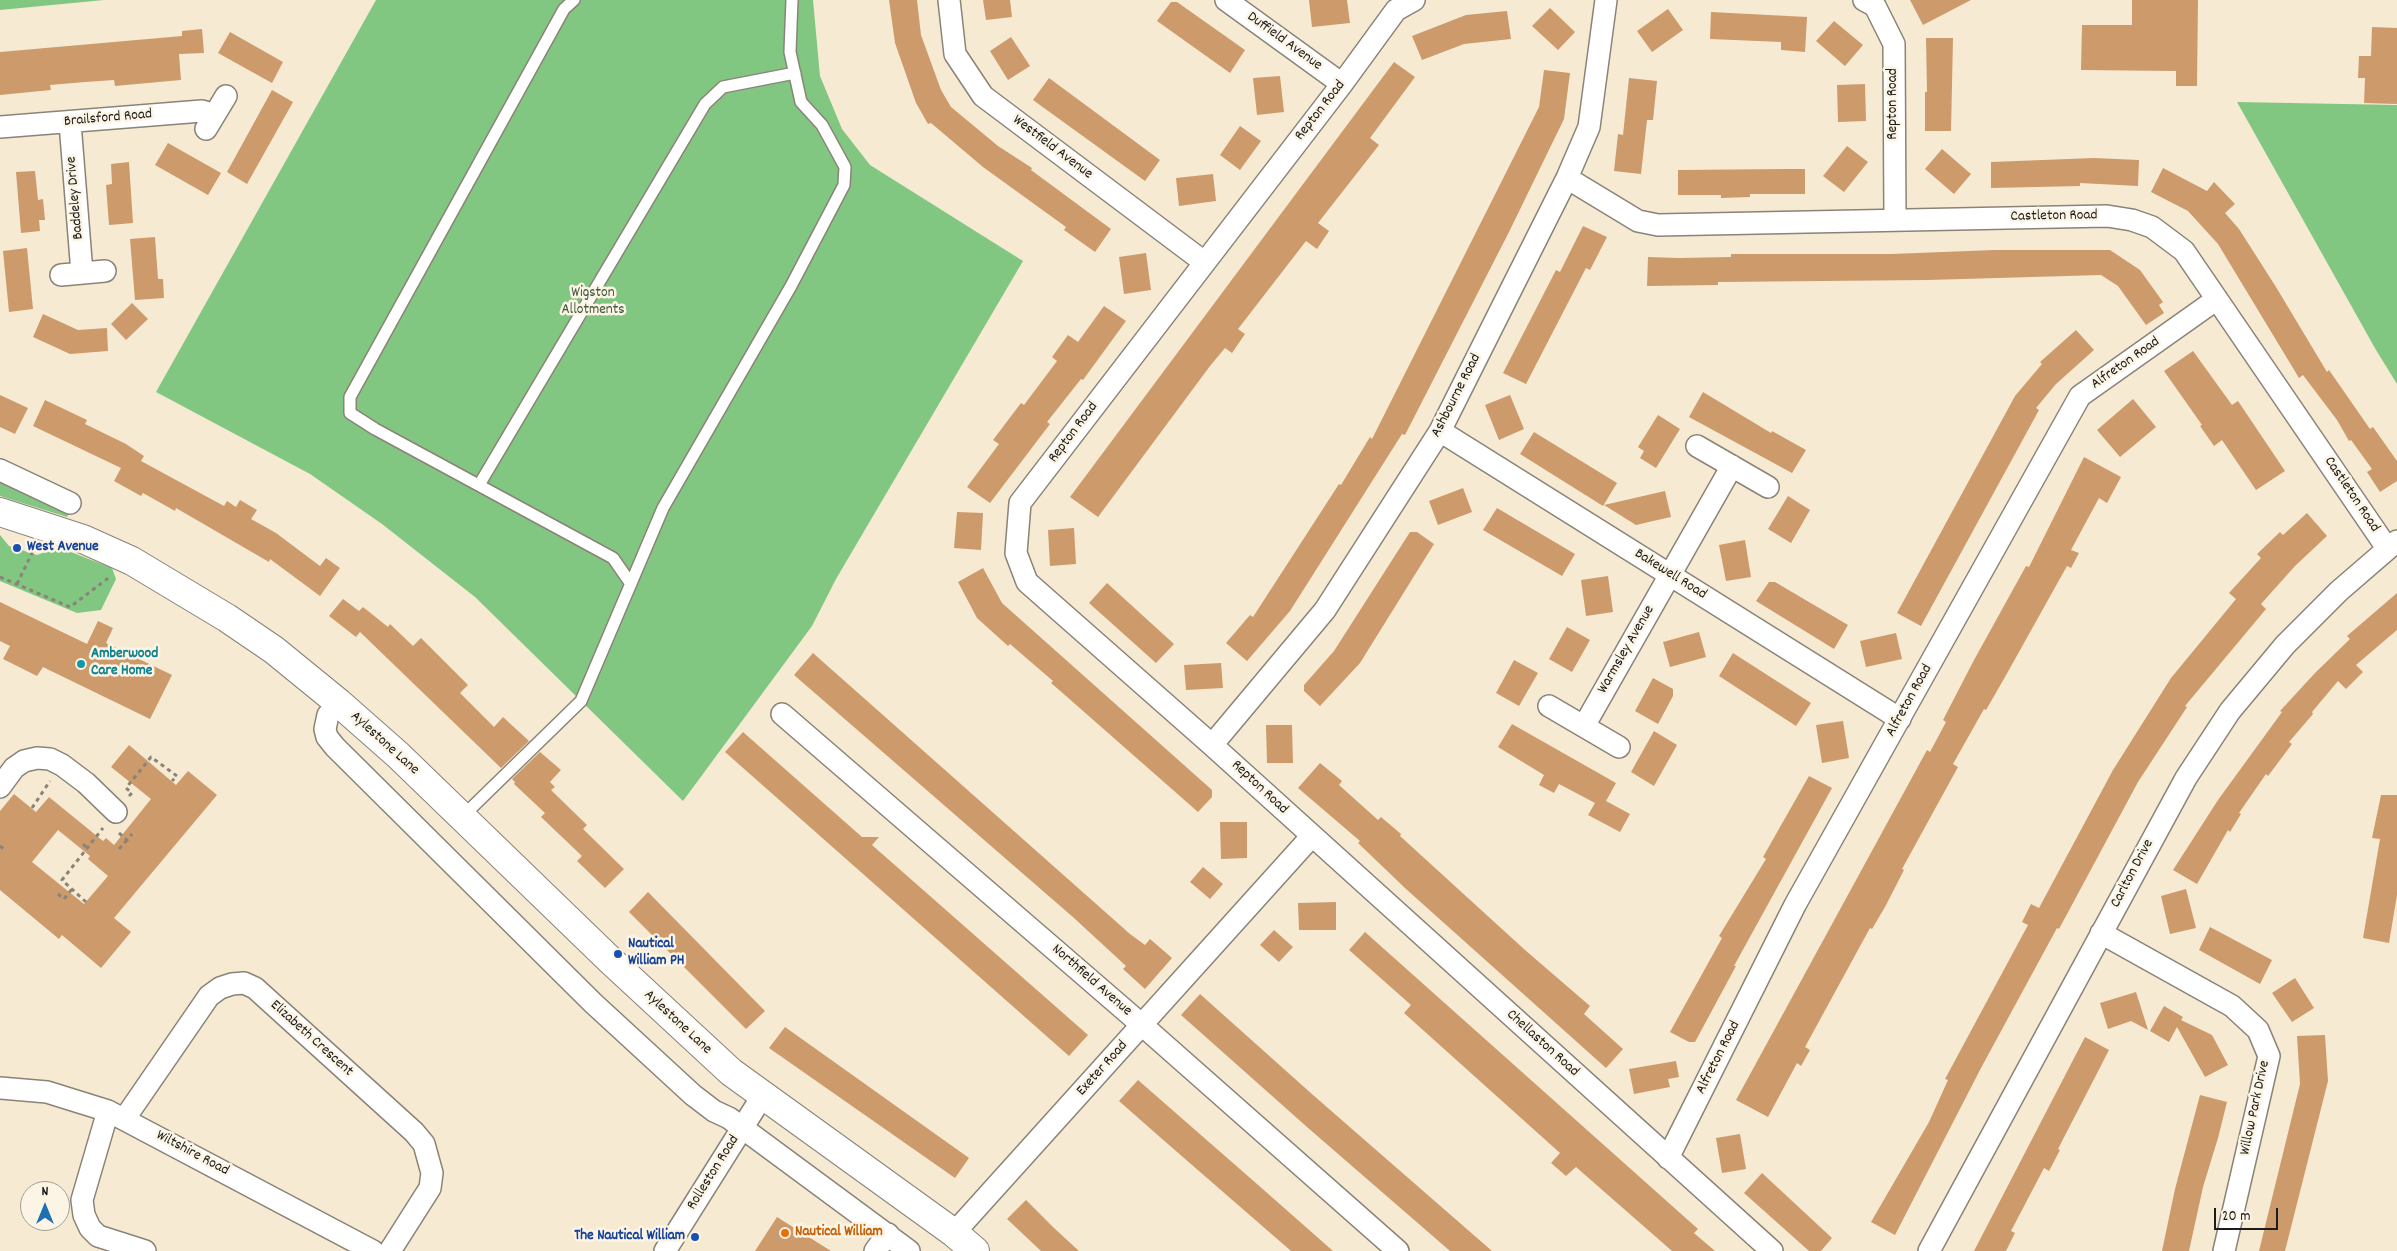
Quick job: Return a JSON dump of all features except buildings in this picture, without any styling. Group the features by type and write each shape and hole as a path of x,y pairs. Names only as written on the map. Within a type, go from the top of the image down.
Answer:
{"main road":[{"name":"Aylestone Lane","path":"0,512 83,539 132,560 228,618 274,650 339,703 462,817 708,1052 763,1095 954,1233 975,1251"}],"street":[{"name":"Westfield Avenue","path":"949,0 955,54 984,96 1204,262"},
{"name":"Duffield Avenue","path":"1226,0 1342,84"},
{"name":"Repton Road","path":"1311,837 1212,745 1027,582 1016,553 1020,503 1342,84 1396,10 1414,0"},
{"name":"Ashbourne Road","path":"1212,745 1325,610 1440,431 1567,178 1589,128 1606,0"},
{"name":"Repton Road","path":"1864,0 1875,6 1894,44 1895,220"},
{"name":"Brailsford Road","path":"0,127 70,123 202,111 210,122 226,96"},
{"name":"Baddeley Drive","path":"70,123 82,273"},
{"name":"Castleton Road","path":"1567,178 1638,221 1658,225 2107,216 2132,220 2152,227 2184,251 2392,544"},
{"path":"61,275 105,271"},
{"name":"Alfreton Road","path":"1668,1158 1795,905 2080,396 2217,299"},
{"name":"Bakewell Road","path":"1440,431 1900,718"},
{"path":"1697,446 1768,487"},
{"name":"Warmsley Avenue","path":"1584,726 1732,466"},
{"path":"0,470 70,503"},
{"name":"Carlton Drive","path":"1930,1251 2186,778 2230,711 2285,645 2392,544"},
{"name":"Aylestone Lane","path":"339,703 328,715 325,728 327,737 335,747 593,1003 693,1095 742,1128 888,1234 908,1251"},
{"path":"1549,706 1619,747"},
{"name":"Northfield Avenue","path":"782,714 1142,1025 1398,1251"},
{"path":"0,787 14,768 24,761 37,758 50,759 62,765 99,794 116,812"},
{"name":"Exeter Road","path":"954,1233 1311,837"},
{"name":"Chellaston Road","path":"1311,837 1772,1251"},
{"name":"Willow Park Drive","path":"2101,933 2232,1006 2258,1030 2269,1056 2224,1251"},
{"name":"Elizabeth Crescent","path":"145,1251 98,1236 90,1228 84,1216 82,1200 117,1114 209,996 220,988 244,983 255,988 414,1132 424,1144 432,1173 430,1188 390,1251"},
{"name":"Wiltshire Road","path":"0,1088 46,1092 117,1114 364,1249"},
{"name":"Rolleston Road","path":"665,1251 763,1095"},
{"path":"875,1251 888,1234"}],"lane":[{"path":"574,0 564,9 350,397 350,413 613,558 631,584"},
{"path":"462,817 581,701 663,508 792,286 844,185 845,167 822,125 801,102 790,52 792,0"},
{"path":"479,485 705,104 723,87 795,73"}],"path":[{"path":"17,584 45,527"},
{"path":"0,577 70,607 132,560"},
{"path":"86,902 62,880 132,793 126,788 152,758 177,776 172,781"},
{"path":"32,808 62,765"},
{"path":"119,849 127,840"},
{"path":"83,844 87,848"},
{"path":"0,846 5,850"},
{"path":"58,894 64,899 72,889"}],"green space":[{"path":"0,0 104,0 0,10"},
{"name":"Wigston Allotments","path":"376,0 813,0 820,76 842,129 870,165 1023,261 836,579 812,626 683,801 475,597 382,524 310,474 156,392"},
{"path":"2237,102 2397,105 2397,384 2376,350"},
{"path":"0,480 70,511 67,517 0,496"},
{"path":"0,535 9,546 37,555 58,547 112,568 116,579 101,610 77,613 0,581"}],"place":[{"name":"West Avenue","path":"17,548"},
{"name":"Amberwood Care Home","path":"81,664"},
{"name":"Nautical William PH","path":"618,954"},
{"name":"Nautical William","path":"785,1233"},
{"name":"The Nautical William","path":"695,1237"}]}
